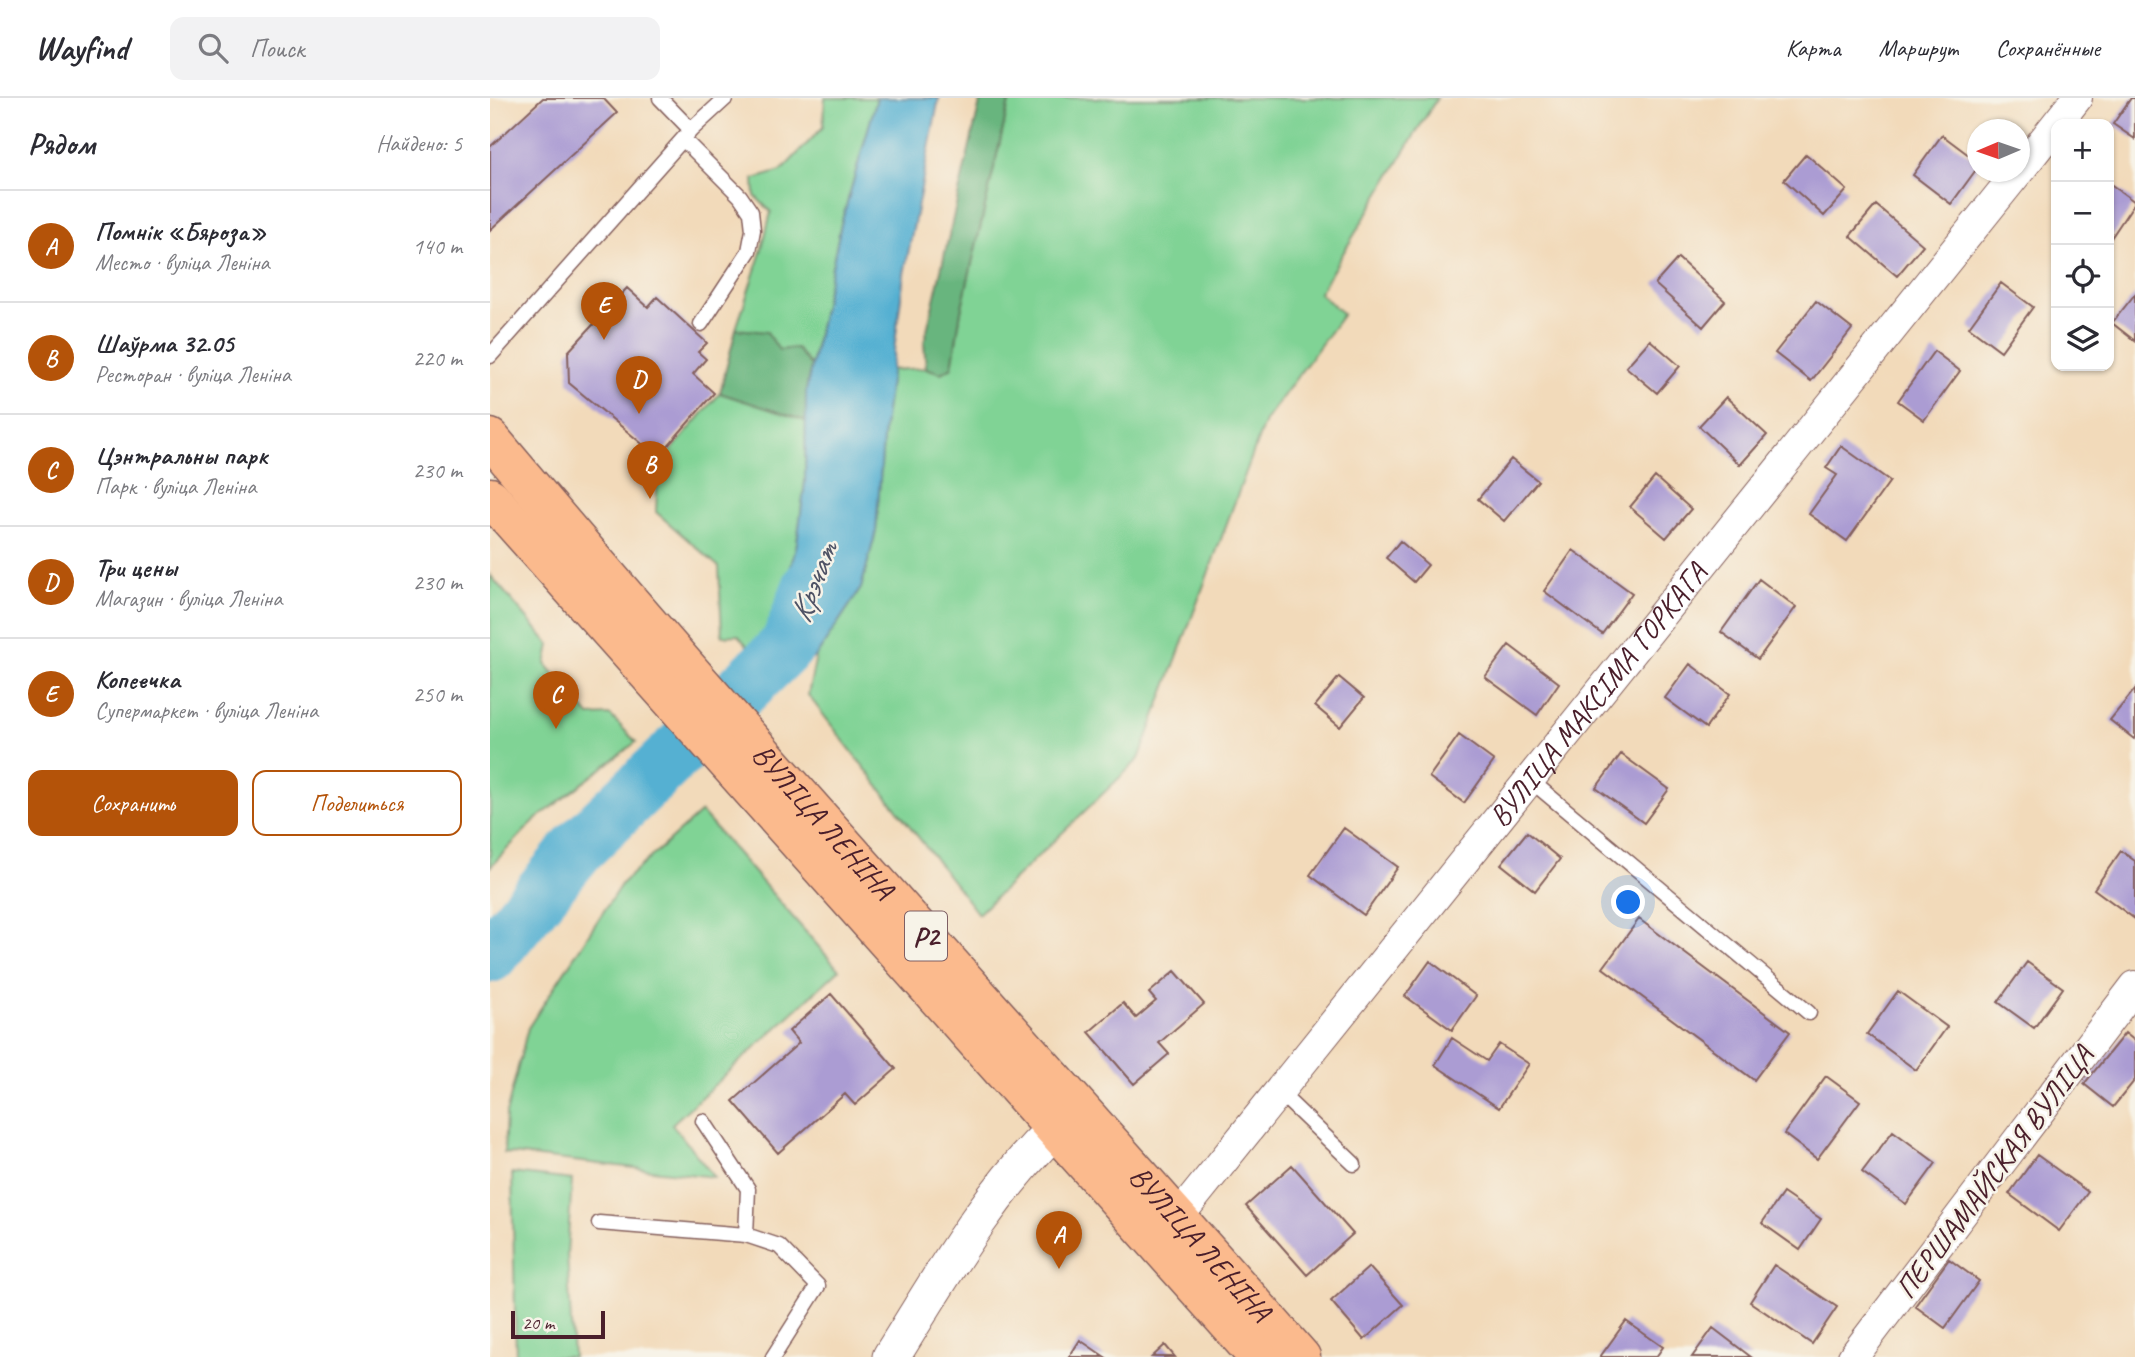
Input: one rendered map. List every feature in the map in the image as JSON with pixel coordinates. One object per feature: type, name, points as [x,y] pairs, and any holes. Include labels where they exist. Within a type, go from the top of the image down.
[{"type":"main road","name":"ВУЛІЦА ЛЕНІНА","points":[[490,438],[608,578],[670,674]]},
{"type":"main road","name":"ВУЛІЦА ЛЕНІНА","points":[[490,497],[670,674],[1165,1228],[1301,1357]]},
{"type":"main road","name":"ВУЛІЦА ЛЕНІНА","points":[[1165,1228],[1258,1357]]},
{"type":"street","name":"ВУЛІЦА МАКСІМА ГОРКАГА","points":[[2030,157],[2077,98]]},
{"type":"street","name":"ВУЛІЦА МАКСІМА ГОРКАГА","points":[[1165,1228],[1279,1091],[2010,182]]},
{"type":"street","name":"ПЕРШАМАЙСКАЯ ВУЛІЦА","points":[[1853,1357],[2135,986]]},
{"type":"street","points":[[891,1357],[1006,1182],[1027,1156],[1067,1119]]},
{"type":"lane","points":[[660,98],[751,212],[753,230],[749,251],[701,324]]},
{"type":"lane","points":[[490,356],[687,135],[726,98]]},
{"type":"lane","points":[[1530,780],[1809,1013]]},
{"type":"lane","points":[[1279,1091],[1354,1164]]},
{"type":"lane","points":[[703,1121],[748,1189],[746,1235]]},
{"type":"lane","points":[[598,1223],[746,1235],[779,1246],[818,1286],[773,1357]]},
{"type":"green space","points":[[825,98],[877,98],[841,224],[811,366],[796,348],[779,350],[736,329],[771,212],[755,196],[754,179],[781,171],[823,127]]},
{"type":"green space","points":[[981,98],[1010,98],[961,311],[952,367],[941,373],[926,368],[924,343]]},
{"type":"green space","points":[[1010,98],[1437,98],[1319,293],[1343,314],[1265,421],[1139,759],[978,914],[808,695],[816,656],[861,588],[876,531],[891,370],[926,368],[941,373],[952,367],[961,311]]},
{"type":"green space","points":[[736,329],[767,332],[779,350],[796,348],[811,366],[806,391],[806,421],[720,393]]},
{"type":"green space","points":[[720,393],[806,421],[805,482],[797,543],[771,644],[759,660],[738,635],[722,636],[719,567],[656,512],[658,466]]},
{"type":"green space","points":[[490,575],[550,645],[546,664],[589,716],[610,715],[636,742],[534,821],[490,867]]},
{"type":"green space","points":[[701,812],[839,970],[672,1124],[714,1177],[504,1153],[506,1114],[528,1028],[622,883]]},
{"type":"green space","points":[[512,1173],[572,1180],[567,1254],[573,1357],[516,1357]]},
{"type":"water","points":[[877,98],[939,98],[904,274],[884,427],[876,531],[861,588],[816,656],[802,666],[784,663],[771,644],[797,543],[805,482],[806,391],[841,224]]},
{"type":"building","points":[[543,98],[603,98],[617,113],[490,230],[490,147]]},
{"type":"building","points":[[2131,98],[2135,98],[2135,139],[2114,123]]},
{"type":"building","points":[[1942,135],[1967,154],[1967,182],[1951,204],[1913,175]]},
{"type":"building","points":[[1806,154],[1847,190],[1824,216],[1784,180]]},
{"type":"building","points":[[2114,187],[2135,202],[2114,234]]},
{"type":"building","points":[[1876,205],[1923,245],[1897,276],[1850,236]]},
{"type":"building","points":[[1678,258],[1725,301],[1703,327],[1655,284]]},
{"type":"building","points":[[2001,283],[2033,307],[2001,351],[1969,327]]},
{"type":"building","points":[[627,288],[648,307],[657,297],[707,343],[698,352],[706,359],[693,374],[714,393],[658,457],[569,383],[568,352]]},
{"type":"building","points":[[2135,294],[2135,341],[2114,325],[2114,320]]},
{"type":"building","points":[[1816,301],[1852,329],[1811,381],[1775,353]]},
{"type":"building","points":[[1650,340],[1680,366],[1657,393],[1626,367]]},
{"type":"building","points":[[1934,351],[1960,371],[1924,420],[1898,401]]},
{"type":"building","points":[[1726,397],[1767,435],[1740,465],[1699,426]]},
{"type":"building","points":[[1841,446],[1890,481],[1847,541],[1809,514],[1837,475],[1826,468]]},
{"type":"building","points":[[1511,459],[1538,481],[1504,521],[1478,499]]},
{"type":"building","points":[[1655,477],[1691,509],[1666,538],[1630,507]]},
{"type":"building","points":[[1400,541],[1428,565],[1414,582],[1386,558]]},
{"type":"building","points":[[1573,550],[1632,593],[1602,634],[1544,591]]},
{"type":"building","points":[[1759,579],[1796,607],[1758,659],[1721,632]]},
{"type":"building","points":[[1509,645],[1559,683],[1537,715],[1485,677]]},
{"type":"building","points":[[1690,664],[1730,694],[1706,728],[1665,698]]},
{"type":"building","points":[[1339,677],[1364,698],[1340,727],[1315,706]]},
{"type":"building","points":[[2135,689],[2135,737],[2134,739],[2110,720]]},
{"type":"building","points":[[1459,735],[1494,761],[1464,803],[1429,777]]},
{"type":"building","points":[[1621,754],[1669,789],[1644,823],[1596,788]]},
{"type":"building","points":[[1344,828],[1398,867],[1364,915],[1310,875]]},
{"type":"building","points":[[1527,832],[1560,859],[1535,891],[1501,864]]},
{"type":"building","points":[[2121,851],[2135,861],[2135,919],[2094,889]]},
{"type":"building","points":[[1639,919],[1790,1032],[1754,1080],[1603,968]]},
{"type":"building","points":[[1430,961],[1476,996],[1452,1030],[1405,996]]},
{"type":"building","points":[[2027,962],[2063,988],[2034,1028],[1998,1002]]},
{"type":"building","points":[[1175,971],[1204,1004],[1159,1043],[1169,1054],[1134,1084],[1089,1032],[1123,1003],[1136,1018],[1156,1001],[1149,993]]},
{"type":"building","points":[[1898,991],[1947,1027],[1916,1070],[1867,1034]]},
{"type":"building","points":[[831,994],[896,1069],[855,1105],[845,1094],[778,1153],[733,1101],[799,1043],[789,1031]]},
{"type":"building","points":[[2125,1033],[2135,1041],[2135,1080],[2113,1107],[2084,1084]]},
{"type":"building","points":[[1452,1038],[1487,1061],[1499,1044],[1529,1064],[1499,1108],[1435,1065]]},
{"type":"building","points":[[1826,1076],[1860,1101],[1817,1159],[1784,1134]]},
{"type":"building","points":[[1893,1131],[1936,1163],[1906,1204],[1862,1172]]},
{"type":"building","points":[[2037,1155],[2088,1192],[2059,1231],[2009,1194]]},
{"type":"building","points":[[1292,1165],[1353,1234],[1307,1275],[1246,1206]]},
{"type":"building","points":[[1783,1193],[1821,1219],[1800,1250],[1762,1223]]},
{"type":"building","points":[[1949,1259],[1979,1281],[1945,1328],[1915,1306]]},
{"type":"building","points":[[1774,1265],[1837,1307],[1812,1344],[1750,1302]]},
{"type":"building","points":[[1369,1267],[1403,1305],[1364,1340],[1331,1301]]},
{"type":"building","points":[[1626,1321],[1663,1347],[1656,1357],[1600,1357]]},
{"type":"building","points":[[1713,1328],[1751,1357],[1692,1357]]},
{"type":"building","points":[[1080,1340],[1105,1357],[1069,1357]]},
{"type":"building","points":[[1165,1345],[1175,1357],[1152,1357]]},
{"type":"waterway","name":"Крэчат","points":[[490,955],[579,847],[788,645],[811,585]]},
{"type":"place","name":"Копеечка","points":[[604,340]]},
{"type":"place","name":"Три цены","points":[[639,414]]},
{"type":"place","name":"Шаўрма 32.05","points":[[650,499]]},
{"type":"place","name":"Цэнтральны парк","points":[[556,729]]},
{"type":"place","name":"Помнік «Бяроза»","points":[[1059,1269]]}]
